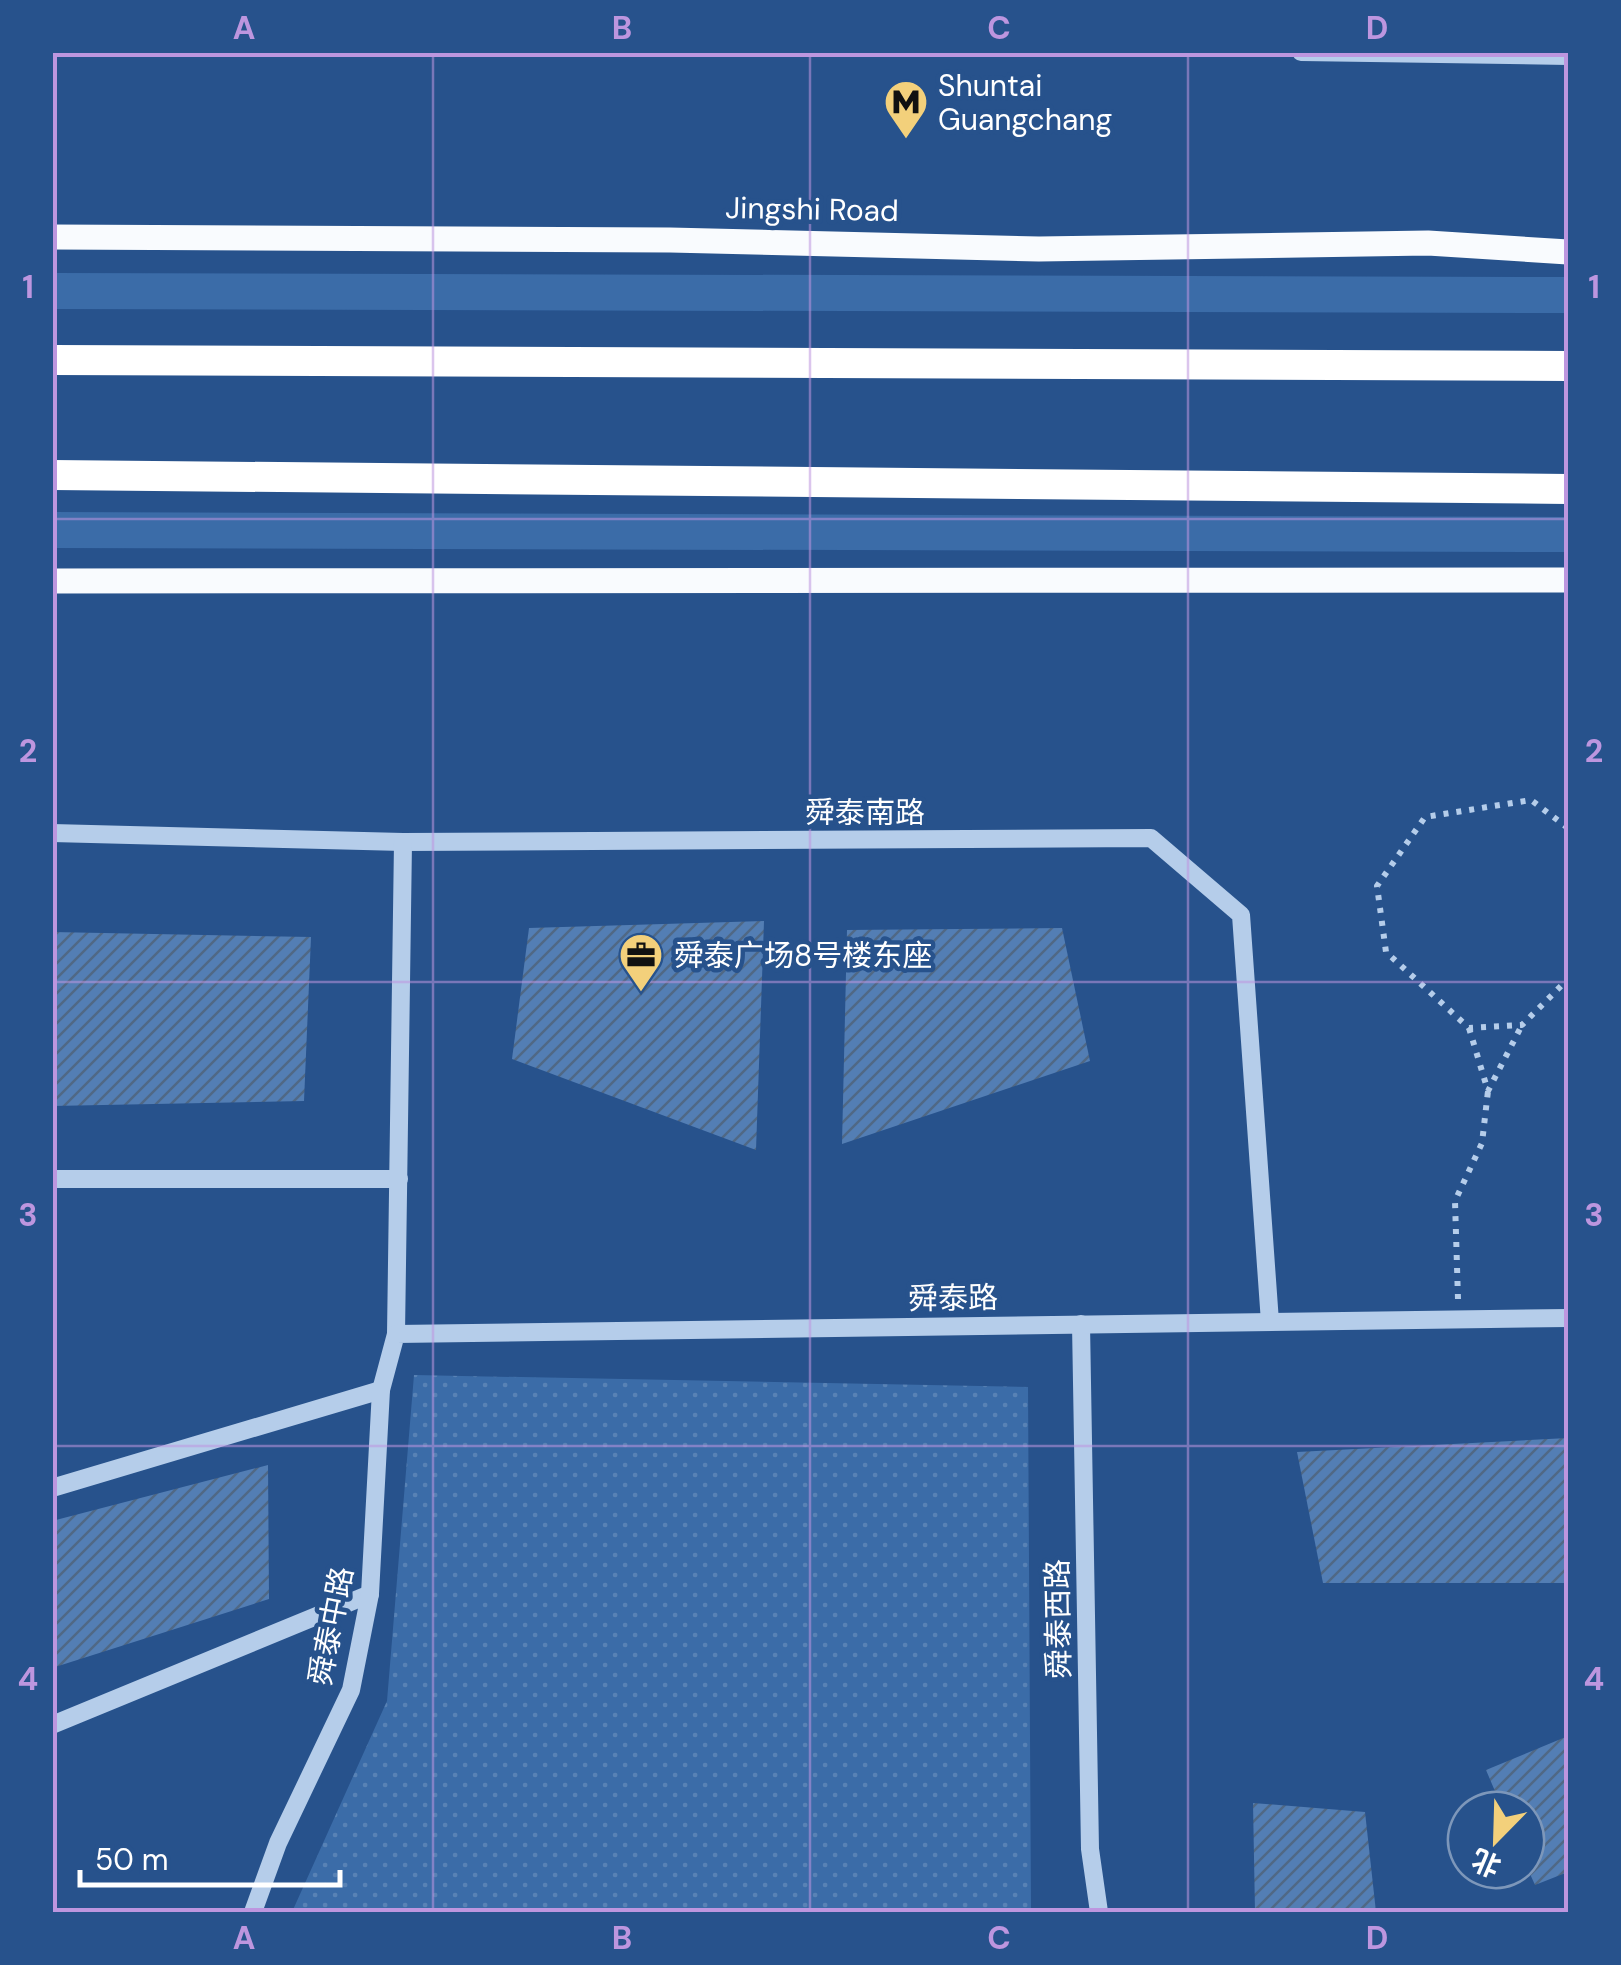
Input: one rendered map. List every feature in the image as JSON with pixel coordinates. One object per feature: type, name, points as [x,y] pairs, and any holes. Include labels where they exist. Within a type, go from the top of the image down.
[{"type":"highway","points":[[52,360],[1568,366]]},
{"type":"highway","points":[[52,476],[1568,489]]},
{"type":"main road","name":"Jingshi Road","points":[[52,238],[670,240],[1039,249],[1410,243],[1568,252]]},
{"type":"main road","points":[[52,581],[1568,580]]},
{"type":"street","points":[[1301,52],[1568,56]]},
{"type":"street","name":"舜泰南路","points":[[52,834],[404,842],[1152,838],[1241,915],[1270,1322]]},
{"type":"street","points":[[52,1488],[381,1390],[396,1334],[404,842]]},
{"type":"street","points":[[52,1179],[398,1179]]},
{"type":"street","name":"舜泰路","points":[[396,1334],[1568,1318]]},
{"type":"street","name":"舜泰西路","points":[[1081,1324],[1090,1850],[1099,1912]]},
{"type":"street","name":"舜泰中路","points":[[253,1912],[278,1842],[351,1690],[370,1594],[381,1390]]},
{"type":"street","points":[[52,1725],[370,1594]]},
{"type":"path","points":[[1488,1091],[1469,1028],[1386,952],[1376,886],[1425,816],[1531,800],[1568,828]]},
{"type":"path","points":[[1458,1320],[1456,1201],[1482,1143],[1488,1091],[1522,1025],[1568,979]]},
{"type":"path","points":[[1469,1028],[1522,1025]]},
{"type":"shaded area","points":[[53,273],[1568,277],[1568,313],[53,309]]},
{"type":"shaded area","points":[[53,512],[1568,517],[1568,552],[53,548]]},
{"type":"shaded area","points":[[414,1375],[1028,1387],[1031,1912],[292,1912],[387,1701]]},
{"type":"building","name":"舜泰广场8号楼东座","points":[[764,921],[756,1150],[512,1059],[529,928]]},
{"type":"building","points":[[1062,928],[1090,1061],[842,1144],[847,930]]},
{"type":"building","points":[[52,932],[311,937],[304,1101],[52,1106]]},
{"type":"building","points":[[1568,1438],[1568,1583],[1323,1583],[1297,1452]]},
{"type":"building","points":[[268,1465],[269,1599],[52,1668],[52,1521]]},
{"type":"building","points":[[1568,1736],[1568,1872],[1546,1881],[1546,1790],[1494,1790],[1486,1770]]},
{"type":"building","points":[[1253,1803],[1365,1812],[1376,1912],[1255,1912]]},
{"type":"place","name":"Shuntai Guangchang","points":[[906,140]]},
{"type":"place","name":"舜泰广场8号楼东座","points":[[641,993]]}]
